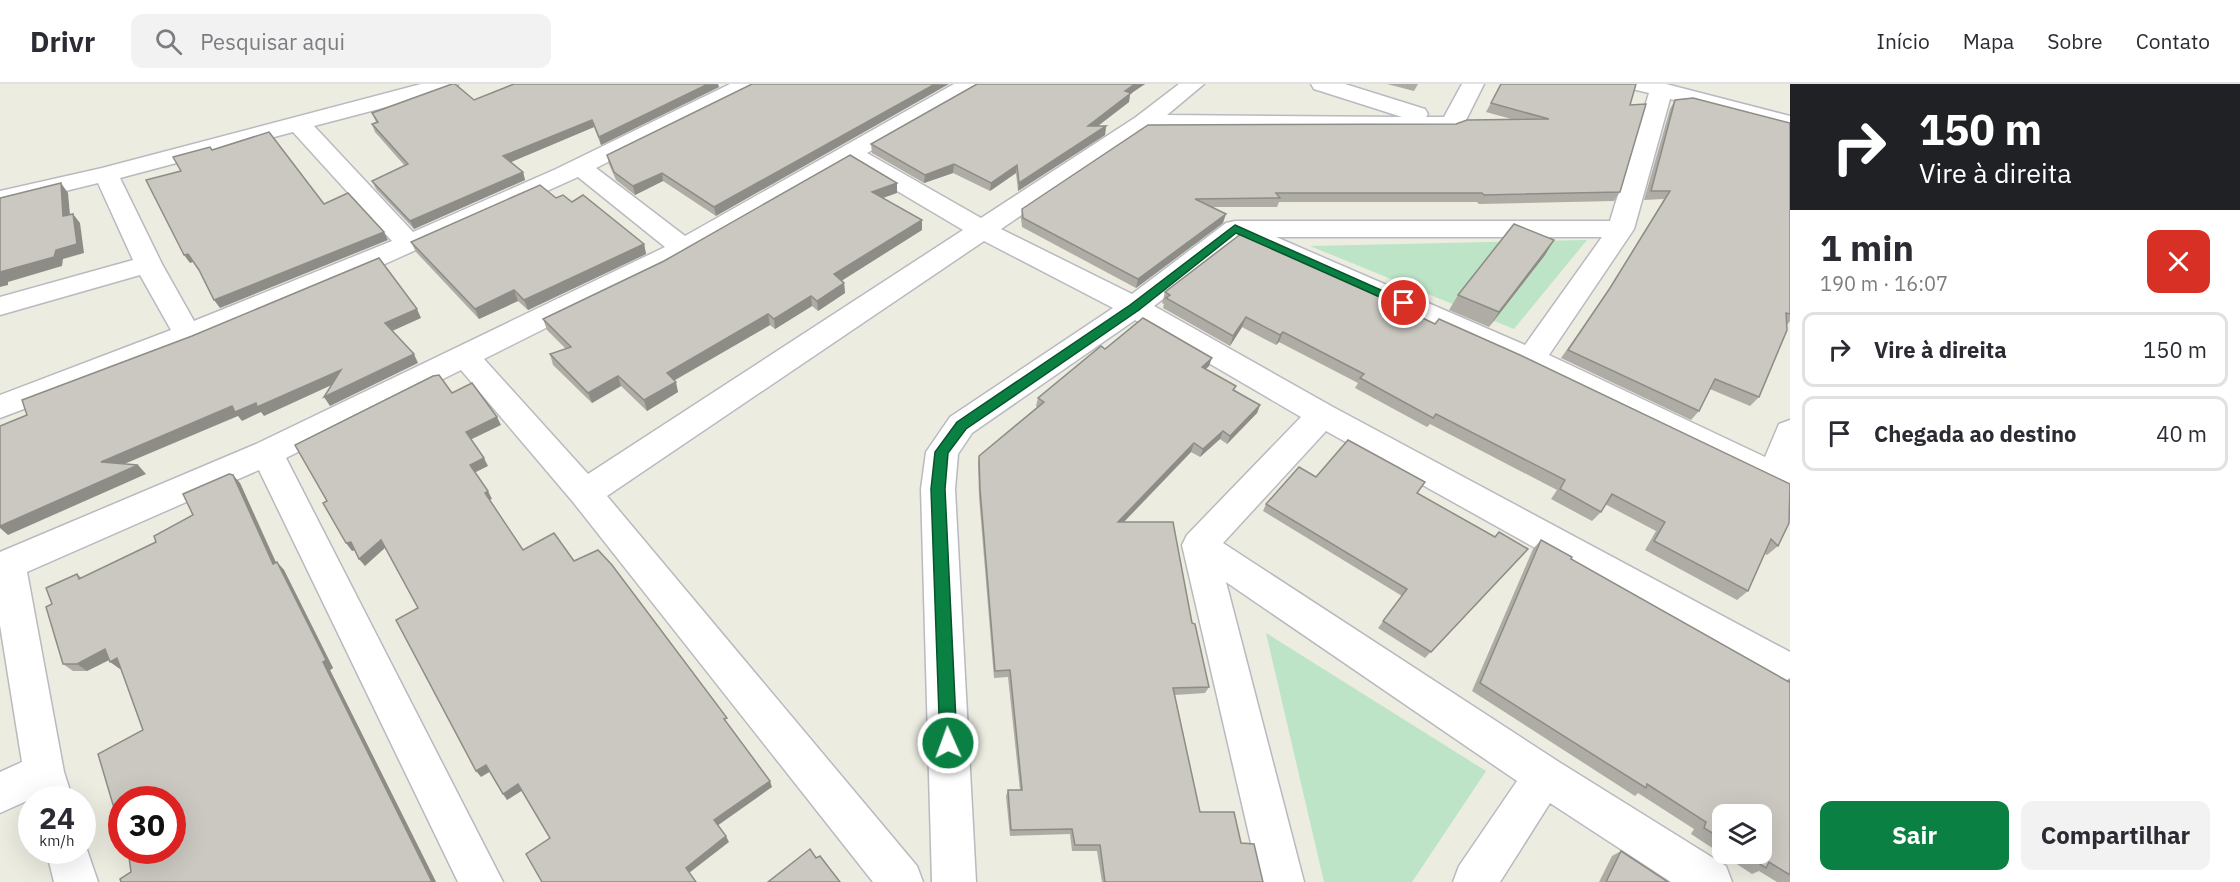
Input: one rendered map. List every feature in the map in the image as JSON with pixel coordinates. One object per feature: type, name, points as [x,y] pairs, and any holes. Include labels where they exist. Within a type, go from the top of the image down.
[{"type":"street","points":[[0,199],[106,174],[447,84]]},
{"type":"street","points":[[48,786],[4,566],[267,453],[684,248],[970,84]]},
{"type":"street","points":[[585,493],[1144,122],[1193,84]]},
{"type":"street","points":[[1322,84],[1452,124]]},
{"type":"street","points":[[1452,124],[1473,84]]},
{"type":"street","points":[[0,407],[188,336],[409,243],[579,166],[741,85]]},
{"type":"street","points":[[1531,359],[1622,229],[1651,87],[1790,123]]},
{"type":"street","points":[[1144,122],[1452,124]]},
{"type":"street","points":[[298,123],[409,243]]},
{"type":"street","points":[[851,154],[983,230],[1134,308],[1322,416],[1790,671]]},
{"type":"street","points":[[579,166],[684,248]]},
{"type":"street","points":[[106,174],[148,264],[188,336]]},
{"type":"street","points":[[954,882],[938,489],[942,452],[961,425],[1134,308],[1235,229],[1622,229]]},
{"type":"street","points":[[1235,229],[1531,359],[1783,479],[1790,432]]},
{"type":"street","points":[[0,306],[148,264]]},
{"type":"street","points":[[465,356],[585,493],[901,882]]},
{"type":"street","points":[[1199,545],[1322,416]]},
{"type":"street","points":[[267,453],[482,882]]},
{"type":"street","points":[[1199,545],[1544,776],[1710,882]]},
{"type":"street","points":[[1199,545],[1282,882]]},
{"type":"street","points":[[1475,882],[1544,776]]},
{"type":"street","points":[[0,793],[18,790]]},
{"type":"street","points":[[71,864],[76,882]]},
{"type":"green space","points":[[1587,240],[1514,329],[1310,246]]},
{"type":"green space","points":[[1266,633],[1486,771],[1412,882],[1324,882]]},
{"type":"building","points":[[452,84],[474,100],[514,84],[708,84],[599,137],[592,120],[503,156],[523,172],[410,221],[372,181],[408,164],[372,124],[378,122],[372,113]]},
{"type":"building","points":[[752,84],[935,84],[714,207],[662,173],[633,186],[614,172],[607,155]]},
{"type":"building","points":[[977,84],[1135,84],[1125,91],[1131,93],[1088,126],[1106,126],[1019,183],[1017,165],[991,183],[954,164],[925,175],[871,144]]},
{"type":"building","points":[[1501,84],[1636,84],[1630,105],[1646,104],[1620,192],[1484,195],[1482,193],[1276,193],[1280,198],[1195,199],[1226,214],[1138,279],[1023,218],[1022,209],[1148,125],[1456,124],[1467,120],[1549,119],[1491,103]]},
{"type":"building","points":[[1693,98],[1790,123],[1790,314],[1786,313],[1787,330],[1759,397],[1715,379],[1699,411],[1568,350],[1610,288],[1670,191],[1651,191],[1675,100]]},
{"type":"building","points":[[269,132],[324,204],[348,193],[384,232],[214,300],[199,270],[188,254],[184,255],[146,180],[181,171],[173,157],[210,147],[212,150]]},
{"type":"building","points":[[850,155],[897,183],[872,192],[922,220],[834,274],[844,283],[817,301],[811,296],[774,319],[768,314],[667,373],[676,382],[644,400],[618,376],[588,393],[550,354],[571,347],[543,319],[664,261]]},
{"type":"building","points":[[61,183],[63,216],[73,214],[77,244],[56,250],[54,257],[0,272],[0,198]]},
{"type":"building","points":[[540,185],[556,198],[563,195],[572,202],[583,195],[644,244],[524,300],[514,290],[475,309],[411,242]]},
{"type":"building","points":[[1514,224],[1554,240],[1499,312],[1458,295]]},
{"type":"building","points":[[1242,233],[1346,278],[1344,280],[1435,324],[1439,319],[1520,355],[1790,484],[1789,523],[1778,546],[1771,539],[1748,591],[1654,541],[1665,522],[1612,494],[1601,512],[1560,489],[1565,480],[1436,414],[1433,418],[1360,378],[1364,374],[1283,332],[1280,335],[1246,317],[1233,336],[1166,298],[1170,295],[1165,292]]},
{"type":"building","points":[[379,258],[417,309],[385,323],[414,354],[324,397],[341,370],[257,407],[256,403],[235,412],[232,406],[101,462],[138,465],[0,526],[0,426],[27,415],[22,400],[192,336]]},
{"type":"building","points":[[1143,318],[1212,358],[1202,367],[1236,386],[1233,390],[1260,405],[1230,436],[1223,431],[1203,449],[1194,443],[1118,522],[1173,522],[1192,623],[1195,624],[1209,687],[1173,688],[1200,812],[1234,812],[1241,843],[1254,844],[1263,882],[1105,882],[1100,845],[1075,845],[1072,829],[1011,830],[1008,790],[1022,790],[1010,670],[995,671],[979,456],[1044,402],[1038,398],[1101,346],[1105,349]]},
{"type":"building","points":[[439,375],[452,393],[472,383],[497,417],[466,432],[484,458],[470,465],[488,491],[485,493],[523,550],[554,533],[574,561],[598,550],[612,565],[727,718],[724,719],[770,781],[714,820],[726,836],[686,868],[696,882],[542,882],[526,854],[550,838],[518,784],[503,794],[486,765],[476,771],[396,620],[418,608],[381,540],[359,559],[351,542],[346,543],[323,503],[327,501],[295,445]]},
{"type":"building","points":[[1348,440],[1425,482],[1417,493],[1495,537],[1499,532],[1528,549],[1431,652],[1383,621],[1407,589],[1266,504],[1299,467],[1316,477]]},
{"type":"building","points":[[229,474],[233,475],[273,564],[277,562],[326,660],[323,662],[432,882],[121,882],[120,879],[131,872],[130,864],[186,864],[186,786],[108,788],[98,754],[143,730],[117,658],[110,662],[105,649],[77,664],[63,664],[46,607],[52,604],[46,588],[77,574],[79,579],[156,542],[154,536],[193,515],[183,494]]},
{"type":"building","points":[[1541,540],[1789,682],[1790,680],[1790,875],[1772,864],[1772,804],[1712,804],[1712,833],[1704,828],[1706,822],[1647,784],[1646,788],[1480,683]]},
{"type":"building","points":[[810,849],[816,858],[820,856],[840,882],[768,882]]},
{"type":"building","points":[[1621,851],[1668,882],[1606,882]]},
{"type":"route","points":[[948,743],[938,489],[942,452],[961,425],[1134,308],[1235,229],[1404,303]]}]
